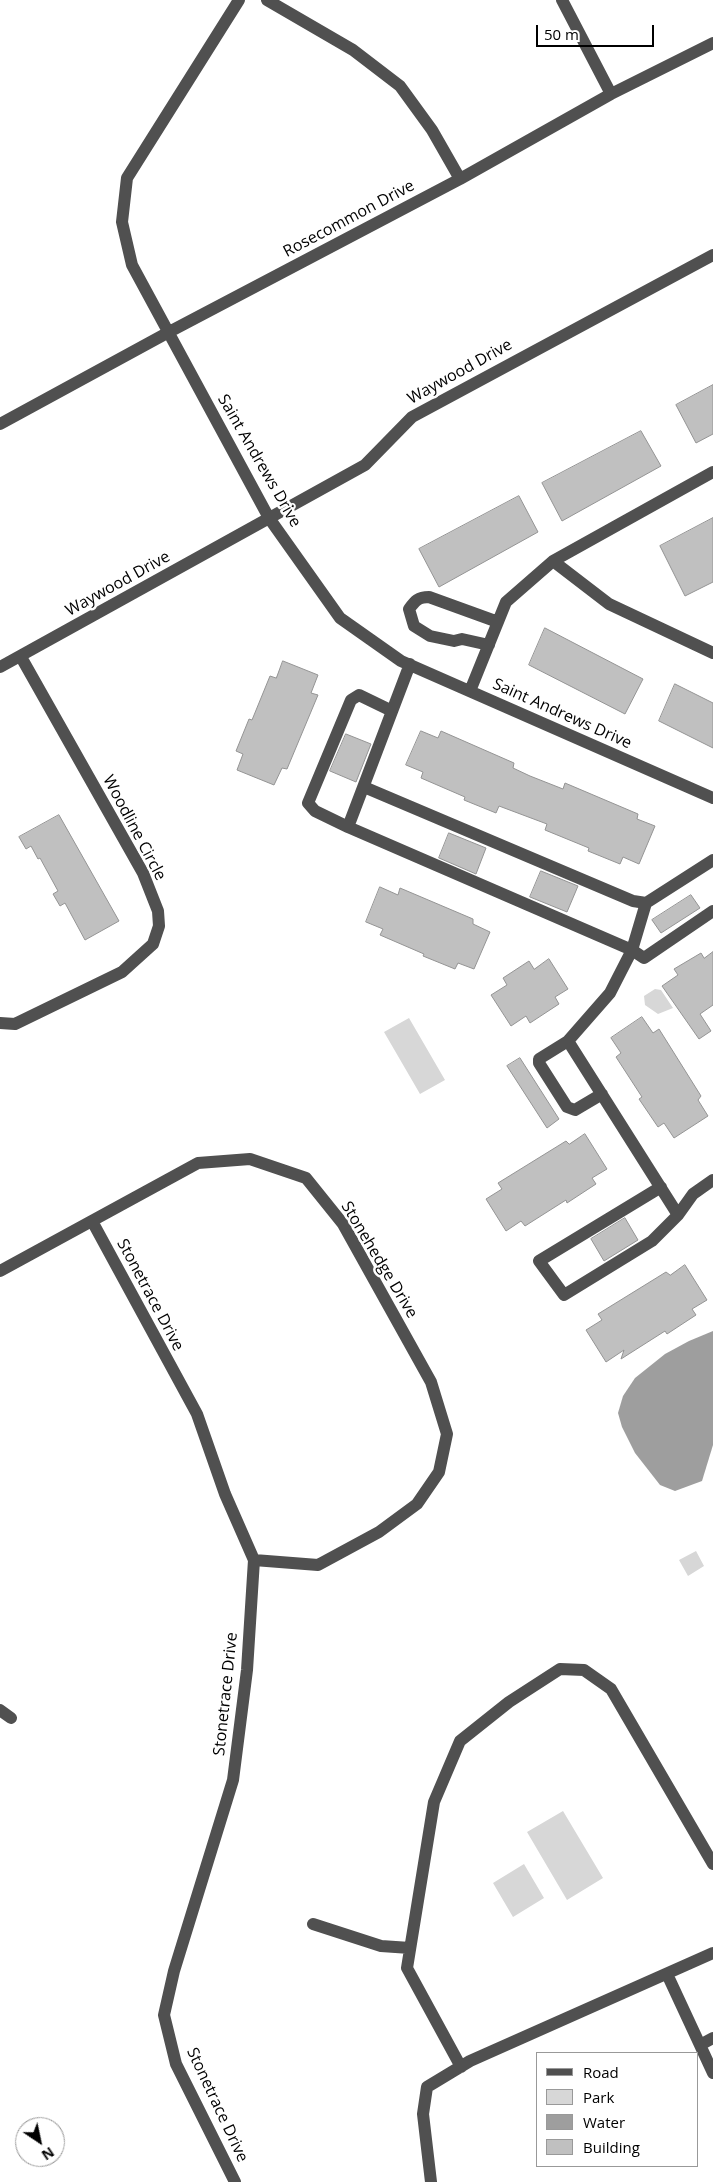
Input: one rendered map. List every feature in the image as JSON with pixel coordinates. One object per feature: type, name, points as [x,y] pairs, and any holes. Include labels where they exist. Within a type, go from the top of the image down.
[{"type":"street","name":"Saint Andrews Drive","points":[[239,0],[127,178],[122,222],[132,265],[269,518],[340,618],[410,664],[713,798]]},
{"type":"street","points":[[267,0],[353,50],[400,86],[432,130],[460,180]]},
{"type":"street","points":[[562,0],[611,94]]},
{"type":"street","name":"Rosecommon Drive","points":[[0,424],[169,332],[460,180],[611,94],[713,43]]},
{"type":"street","name":"Waywood Drive","points":[[0,667],[365,464],[412,416],[713,254]]},
{"type":"street","points":[[470,691],[506,602],[553,561],[713,472]]},
{"type":"street","points":[[553,561],[609,604],[713,653]]},
{"type":"street","points":[[489,645],[462,639],[454,641],[430,636],[414,626],[409,609],[422,597],[429,597],[498,622]]},
{"type":"street","name":"Woodline Circle","points":[[0,1023],[16,1024],[122,972],[153,944],[159,926],[158,911],[143,873],[20,657]]},
{"type":"street","points":[[348,826],[410,664]]},
{"type":"street","points":[[392,710],[359,696],[351,700],[308,803],[315,811],[632,950],[644,958],[713,911]]},
{"type":"street","points":[[364,787],[633,901],[646,903]]},
{"type":"street","points":[[602,1094],[575,1110],[571,1110],[567,1107],[544,1071],[539,1059],[568,1041],[610,992],[632,950],[646,903],[713,860]]},
{"type":"street","points":[[568,1041],[678,1215]]},
{"type":"street","name":"Stonehedge Drive","points":[[0,1271],[198,1163],[250,1159],[306,1178],[343,1224],[431,1382],[447,1434],[439,1472],[417,1504],[378,1532],[318,1565],[254,1560]]},
{"type":"street","points":[[661,1187],[539,1261],[564,1295],[652,1242],[678,1215],[693,1194],[713,1180]]},
{"type":"street","name":"Stonetrace Drive","points":[[92,1221],[197,1414],[226,1494],[254,1560],[247,1670],[234,1780],[174,1971],[164,2015],[176,2064],[235,2182]]},
{"type":"street","points":[[460,2067],[407,1968],[434,1802],[460,1741],[509,1702],[560,1669],[584,1670],[611,1689],[713,1864]]},
{"type":"street","points":[[0,1710],[11,1718]]},
{"type":"street","points":[[312,1924],[381,1946],[410,1948]]},
{"type":"street","points":[[431,2182],[422,2114],[427,2087],[460,2067],[713,1953]]},
{"type":"street","points":[[667,1974],[713,2073]]},
{"type":"street","points":[[700,2045],[713,2038]]},
{"type":"green space","points":[[655,989],[661,990],[673,1008],[658,1014],[645,1005],[644,996]]},
{"type":"green space","points":[[409,1018],[445,1080],[420,1094],[384,1032]]},
{"type":"green space","points":[[696,1551],[704,1566],[688,1576],[679,1560]]},
{"type":"green space","points":[[563,1811],[603,1878],[567,1900],[527,1832]]},
{"type":"green space","points":[[524,1864],[544,1898],[513,1917],[493,1883]]},
{"type":"water","points":[[713,1331],[713,1445],[702,1481],[675,1491],[660,1485],[635,1453],[622,1427],[618,1413],[623,1396],[635,1378],[665,1354]]},
{"type":"building","points":[[713,385],[713,434],[696,443],[676,405]]},
{"type":"building","points":[[641,431],[661,466],[562,521],[542,483]]},
{"type":"building","points":[[519,496],[538,532],[439,587],[419,549]]},
{"type":"building","points":[[713,518],[713,582],[685,596],[660,546]]},
{"type":"building","points":[[545,628],[643,679],[625,714],[529,665]]},
{"type":"building","points":[[283,661],[318,675],[311,693],[318,695],[287,769],[282,768],[274,785],[237,770],[243,754],[236,751],[249,719],[252,720],[270,676],[276,678]]},
{"type":"building","points":[[675,684],[713,703],[713,748],[659,721]]},
{"type":"building","points":[[421,731],[438,738],[441,731],[514,763],[513,768],[530,776],[563,789],[565,783],[638,814],[637,819],[655,826],[639,864],[623,857],[620,864],[588,851],[589,848],[545,830],[547,824],[499,806],[496,813],[464,800],[465,797],[421,778],[423,772],[406,765]]},
{"type":"building","points":[[346,734],[371,744],[356,782],[330,771]]},
{"type":"building","points":[[59,815],[119,921],[85,940],[65,903],[60,906],[53,894],[58,891],[40,858],[38,859],[31,846],[26,849],[19,837]]},
{"type":"building","points":[[449,833],[486,848],[476,874],[439,858]]},
{"type":"building","points":[[541,871],[578,886],[567,912],[530,897]]},
{"type":"building","points":[[380,887],[398,895],[400,888],[473,919],[473,924],[490,932],[474,969],[458,963],[455,969],[380,935],[383,929],[366,922]]},
{"type":"building","points":[[691,895],[700,908],[661,933],[652,920]]},
{"type":"building","points":[[713,952],[713,1005],[700,1014],[711,1031],[699,1039],[662,986],[678,975],[674,969],[701,953],[704,958]]},
{"type":"building","points":[[549,959],[568,989],[555,997],[559,1004],[530,1023],[526,1016],[511,1026],[491,995],[507,985],[503,978],[529,961],[534,969]]},
{"type":"building","points":[[642,1017],[653,1033],[659,1029],[701,1096],[698,1100],[708,1116],[674,1138],[664,1123],[658,1127],[639,1099],[642,1097],[616,1057],[621,1053],[611,1038]]},
{"type":"building","points":[[520,1058],[559,1119],[547,1128],[507,1066]]},
{"type":"building","points":[[585,1134],[607,1169],[592,1178],[596,1184],[567,1203],[566,1200],[525,1226],[521,1221],[506,1231],[486,1199],[502,1189],[498,1183],[566,1141],[569,1144]]},
{"type":"building","points":[[625,1218],[638,1240],[604,1261],[591,1239]]},
{"type":"building","points":[[685,1265],[707,1300],[692,1309],[696,1315],[667,1334],[665,1331],[621,1359],[624,1350],[606,1362],[586,1330],[602,1320],[598,1314],[666,1272],[670,1275]]}]
